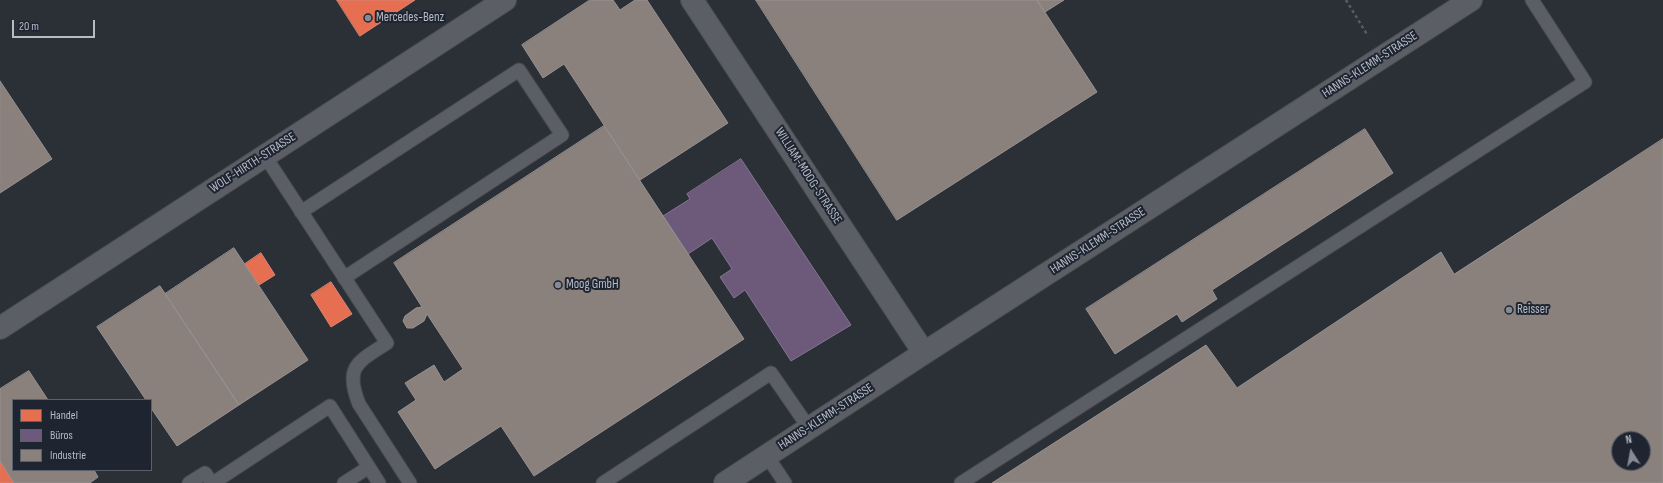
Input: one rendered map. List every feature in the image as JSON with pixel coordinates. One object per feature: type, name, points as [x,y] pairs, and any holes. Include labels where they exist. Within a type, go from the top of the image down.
[{"type":"street","name":"WOLF-HIRTH-STRASSE","points":[[0,328],[506,0]]},
{"type":"street","name":"WILLIAM-MOOG-STRASSE","points":[[692,0],[924,353]]},
{"type":"street","name":"HANNS-KLEMM-STRASSE","points":[[726,483],[924,353],[1471,0]]},
{"type":"lane","points":[[961,483],[1585,82],[1532,0]]},
{"type":"lane","points":[[301,212],[519,70],[562,135],[344,278]]},
{"type":"lane","points":[[265,156],[387,343],[359,361],[354,370],[354,392],[359,404],[410,483]]},
{"type":"lane","points":[[603,483],[771,373],[809,428]]},
{"type":"lane","points":[[190,483],[205,472],[213,483],[330,406],[379,483]]},
{"type":"lane","points":[[766,456],[785,483]]},
{"type":"lane","points":[[344,483],[369,467]]},
{"type":"path","points":[[1346,0],[1382,58]]},
{"type":"building: Handel","name":"Mercedes-Benz","points":[[337,0],[415,0],[360,36]]},
{"type":"building: Handel","points":[[261,253],[275,275],[259,285],[245,264]]},
{"type":"building: Handel","points":[[331,282],[352,314],[331,327],[311,295]]},
{"type":"building: Handel","points":[[0,461],[14,483],[0,483]]},
{"type":"building: Büros","points":[[741,159],[851,325],[791,361],[745,290],[734,298],[720,277],[732,269],[712,238],[688,254],[663,216],[690,199],[687,194]]},
{"type":"building: Industrie","points":[[590,0],[613,0],[620,10],[635,0],[647,0],[728,123],[640,180],[564,64],[543,78],[522,45]]},
{"type":"building: Industrie","points":[[756,0],[1037,0],[1097,92],[897,220]]},
{"type":"building: Industrie","points":[[1037,0],[1064,0],[1045,12]]},
{"type":"building: Industrie","points":[[0,81],[52,159],[0,193]]},
{"type":"building: Industrie","name":"Moog GmbH","points":[[604,126],[744,339],[534,476],[501,426],[435,469],[398,412],[416,400],[405,383],[434,365],[444,382],[463,369],[427,314],[424,321],[413,328],[407,328],[403,321],[405,316],[416,308],[422,307],[394,263]]},
{"type":"building: Industrie","points":[[1365,129],[1393,173],[1212,290],[1217,299],[1182,322],[1177,314],[1115,354],[1086,309]]},
{"type":"building: Industrie","name":"Reisser","points":[[1663,139],[1663,483],[992,483],[1206,345],[1237,388],[1441,252],[1454,274]]},
{"type":"building: Industrie","points":[[234,248],[308,360],[239,405],[165,294]]},
{"type":"building: Industrie","points":[[160,286],[239,405],[177,446],[152,409],[152,399],[145,399],[97,327]]},
{"type":"building: Industrie","points":[[29,371],[47,399],[12,399],[12,471],[95,471],[98,477],[90,483],[14,483],[0,461],[0,389]]},
{"type":"place","name":"Mercedes-Benz","points":[[368,18]]},
{"type":"place","name":"Moog GmbH","points":[[558,285]]},
{"type":"place","name":"Reisser","points":[[1509,310]]}]
